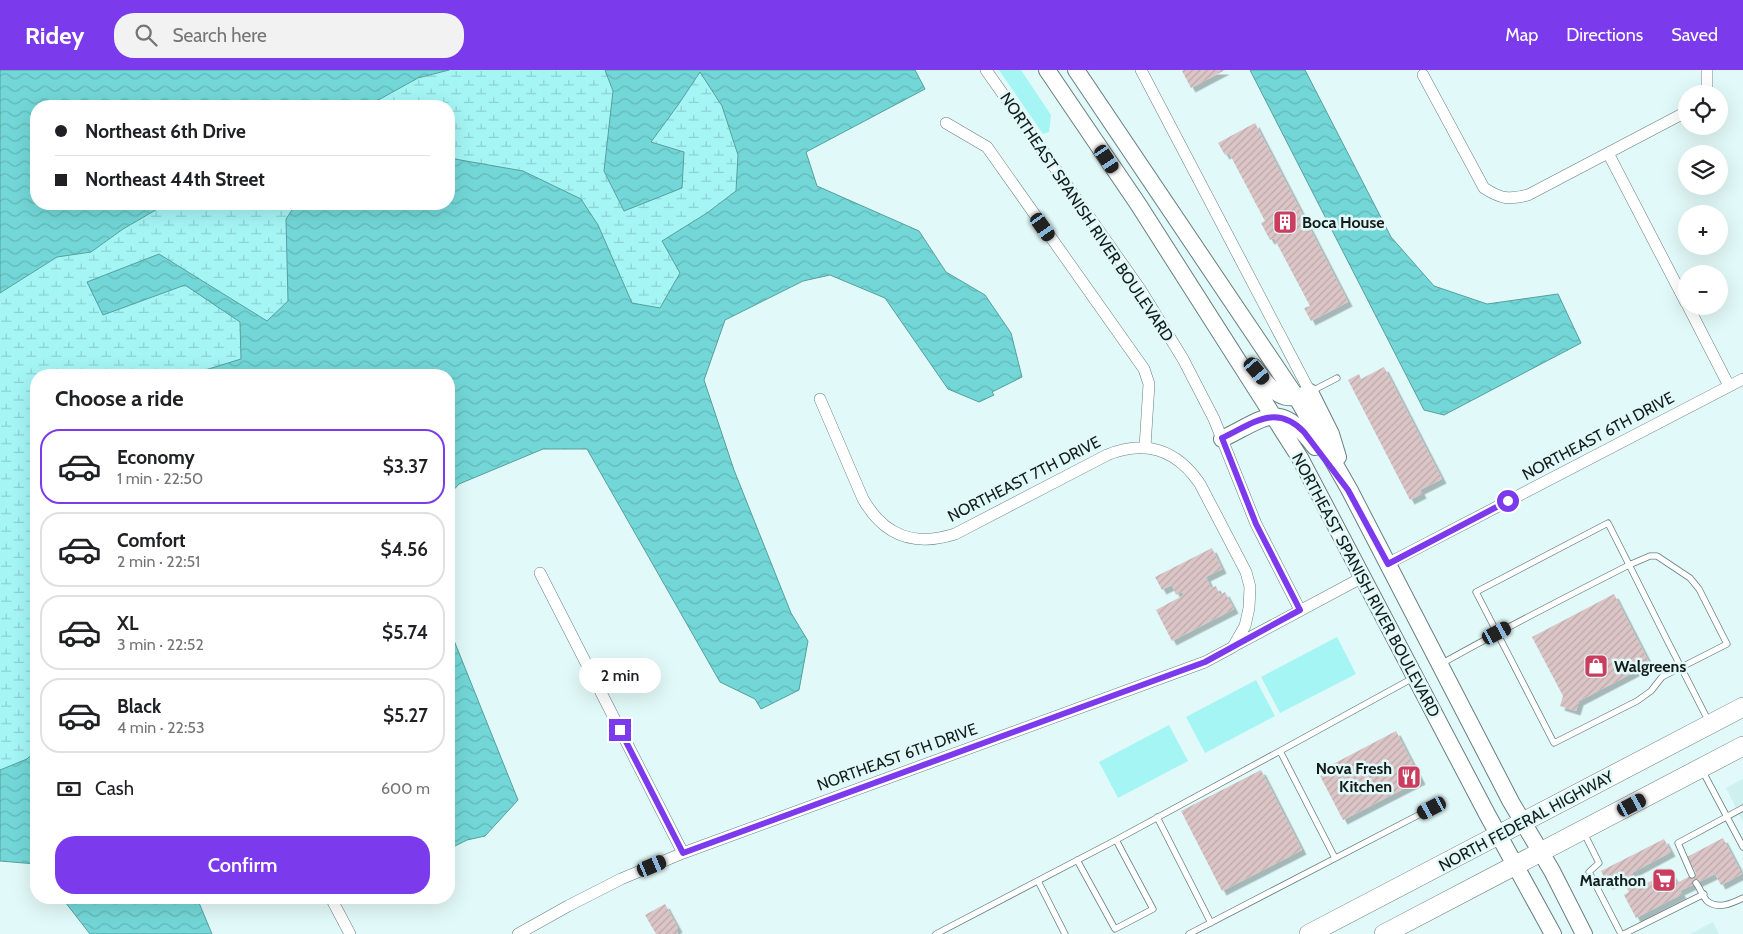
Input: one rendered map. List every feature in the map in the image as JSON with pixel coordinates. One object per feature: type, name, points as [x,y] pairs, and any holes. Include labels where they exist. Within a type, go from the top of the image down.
[{"type":"main road","name":"NORTHEAST SPANISH RIVER BOULEVARD","points":[[1047,70],[1138,204],[1310,475],[1415,678],[1553,934]]},
{"type":"main road","name":"NORTHEAST SPANISH RIVER BOULEVARD","points":[[1076,70],[1303,395],[1348,490],[1523,823],[1584,934]]},
{"type":"main road","points":[[1203,306],[1272,389],[1288,398],[1303,395]]},
{"type":"main road","points":[[1222,438],[1259,419],[1274,416],[1283,418],[1298,426],[1348,490]]},
{"type":"main road","name":"NORTH FEDERAL HIGHWAY","points":[[1309,934],[1743,707]]},
{"type":"main road","points":[[1384,934],[1743,746]]},
{"type":"street","name":"NORTHEAST SPANISH RIVER BOULEVARD","points":[[986,70],[1156,314],[1196,382],[1222,438],[1256,524],[1300,610]]},
{"type":"street","name":"NORTHEAST SPANISH RIVER BOULEVARD","points":[[1141,70],[1303,395]]},
{"type":"street","points":[[1707,70],[1707,85]]},
{"type":"street","points":[[1423,74],[1484,188],[1497,197],[1514,199],[1528,195],[1678,116]]},
{"type":"street","points":[[946,123],[987,147],[1144,369],[1150,384],[1145,447],[1166,452],[1180,460],[1191,471],[1200,484],[1246,572],[1250,587],[1249,608],[1245,626],[1233,647]]},
{"type":"street","points":[[1608,153],[1678,288]]},
{"type":"street","points":[[1692,315],[1729,386]]},
{"type":"street","name":"NORTHEAST 6TH DRIVE","points":[[1388,564],[1743,378]]},
{"type":"street","name":"NORTHEAST 7TH DRIVE","points":[[820,400],[863,499],[871,512],[882,524],[894,532],[909,538],[924,540],[940,539],[955,534],[1107,455],[1121,449],[1145,447]]},
{"type":"street","points":[[540,573],[683,853]]},
{"type":"street","name":"NORTHEAST 6TH DRIVE","points":[[518,934],[621,879],[683,853],[1205,662],[1363,577]]},
{"type":"street","points":[[334,904],[350,934]]},
{"type":"lane","points":[[1303,395],[1337,378]]},
{"type":"lane","points":[[1440,665],[1497,633],[1629,565],[1650,556],[1657,556],[1690,578],[1699,589],[1727,644],[1681,667],[1662,677],[1651,691],[1637,701],[1554,742],[1497,633],[1476,592],[1608,523],[1629,565],[1681,667],[1710,724]]},
{"type":"lane","points":[[936,934],[1116,840],[1415,678]]},
{"type":"lane","points":[[1280,751],[1335,858]]},
{"type":"lane","points":[[1701,768],[1743,847]]},
{"type":"lane","points":[[1189,934],[1432,808]]},
{"type":"lane","points":[[1692,875],[1678,843],[1743,808]]},
{"type":"lane","points":[[1157,817],[1211,923]]},
{"type":"lane","points":[[1583,831],[1599,863],[1589,872],[1623,934],[1704,894]]},
{"type":"lane","points":[[1078,860],[1115,929],[1123,925],[1153,909],[1116,840]]},
{"type":"lane","points":[[1038,881],[1065,934]]},
{"type":"lane","points":[[1696,883],[1707,900],[1714,904],[1723,905],[1743,898]]},
{"type":"shaded area","points":[[1743,779],[1743,822],[1726,788]]},
{"type":"shaded area","points":[[1713,922],[1719,934],[1690,934]]},
{"type":"green space","points":[[449,70],[605,70],[613,91],[604,171],[624,211],[651,142],[700,71],[722,106],[738,155],[736,191],[707,213],[662,242],[680,273],[660,308],[455,373],[455,369],[30,369],[30,756],[0,770],[0,293],[57,257],[91,252],[123,229],[156,210],[455,210],[455,100],[377,100],[418,78]]},
{"type":"green space","points":[[999,70],[1021,70],[1051,115],[1049,132],[1043,134]]},
{"type":"green space","points":[[1337,637],[1356,674],[1280,713],[1261,677]]},
{"type":"green space","points":[[1256,680],[1275,716],[1205,753],[1186,717]]},
{"type":"green space","points":[[1169,725],[1188,761],[1118,798],[1099,762]]},
{"type":"water","points":[[0,70],[449,70],[418,78],[377,100],[30,100],[30,210],[156,210],[123,229],[91,252],[57,257],[0,293]]},
{"type":"water","points":[[605,70],[915,70],[925,89],[806,152],[817,186],[919,231],[946,272],[985,295],[1011,333],[1022,377],[992,392],[994,395],[979,402],[948,389],[885,298],[830,275],[803,281],[725,320],[704,380],[734,470],[791,613],[808,641],[799,690],[761,709],[755,699],[720,682],[587,449],[543,449],[459,484],[455,488],[455,369],[208,369],[241,359],[240,322],[185,285],[103,315],[87,282],[159,254],[267,321],[288,301],[286,219],[292,210],[455,210],[455,159],[523,171],[581,199],[598,225],[632,303],[660,308],[680,273],[662,241],[707,213],[736,191],[738,155],[722,106],[700,72],[651,142],[684,152],[682,188],[624,211],[604,171],[613,91]]},
{"type":"water","points":[[1250,70],[1305,70],[1391,237],[1434,286],[1487,304],[1558,294],[1581,343],[1444,415],[1424,410]]},
{"type":"water","points":[[455,643],[518,800],[485,836],[467,840],[455,846]]},
{"type":"water","points":[[30,756],[30,864],[0,861],[0,770]]},
{"type":"water","points":[[67,904],[200,904],[212,934],[90,934]]},
{"type":"building","points":[[1225,70],[1191,88],[1182,71]]},
{"type":"building","name":"Boca House","points":[[1255,123],[1348,302],[1311,321],[1304,308],[1310,306],[1274,238],[1270,240],[1261,223],[1265,221],[1229,153],[1225,155],[1218,143]]},
{"type":"building","points":[[1384,367],[1442,479],[1420,490],[1422,494],[1410,500],[1348,380],[1359,374],[1361,379]]},
{"type":"building","points":[[1212,548],[1222,569],[1206,577],[1211,588],[1216,586],[1220,595],[1225,592],[1234,609],[1172,641],[1156,610],[1184,595],[1182,592],[1176,595],[1172,585],[1162,590],[1155,577]]},
{"type":"building","points":[[1614,594],[1650,664],[1579,701],[1576,711],[1560,706],[1563,696],[1532,637]]},
{"type":"building","points":[[1396,731],[1421,780],[1343,820],[1318,772]]},
{"type":"building","points":[[1261,770],[1302,850],[1222,891],[1181,811]]},
{"type":"building","name":"Marathon","points":[[1723,838],[1742,874],[1721,885],[1715,874],[1680,891],[1682,894],[1636,918],[1624,895],[1629,892],[1622,878],[1608,885],[1601,871],[1664,839],[1671,852],[1632,873],[1640,887],[1670,871],[1677,883],[1696,873],[1687,857]]},
{"type":"building","points":[[665,904],[678,928],[676,929],[678,934],[656,934],[645,915]]},
{"type":"place","name":"Boca House","points":[[1285,222]]},
{"type":"place","name":"Walgreens","points":[[1596,666]]},
{"type":"place","name":"Nova Fresh Kitchen","points":[[1409,777]]},
{"type":"place","name":"Marathon","points":[[1664,880]]},
{"type":"route","points":[[620,730],[683,853],[1205,662],[1300,610],[1256,524],[1222,438],[1259,419],[1274,416],[1283,418],[1298,426],[1304,432],[1348,490],[1388,564],[1508,501]]}]
